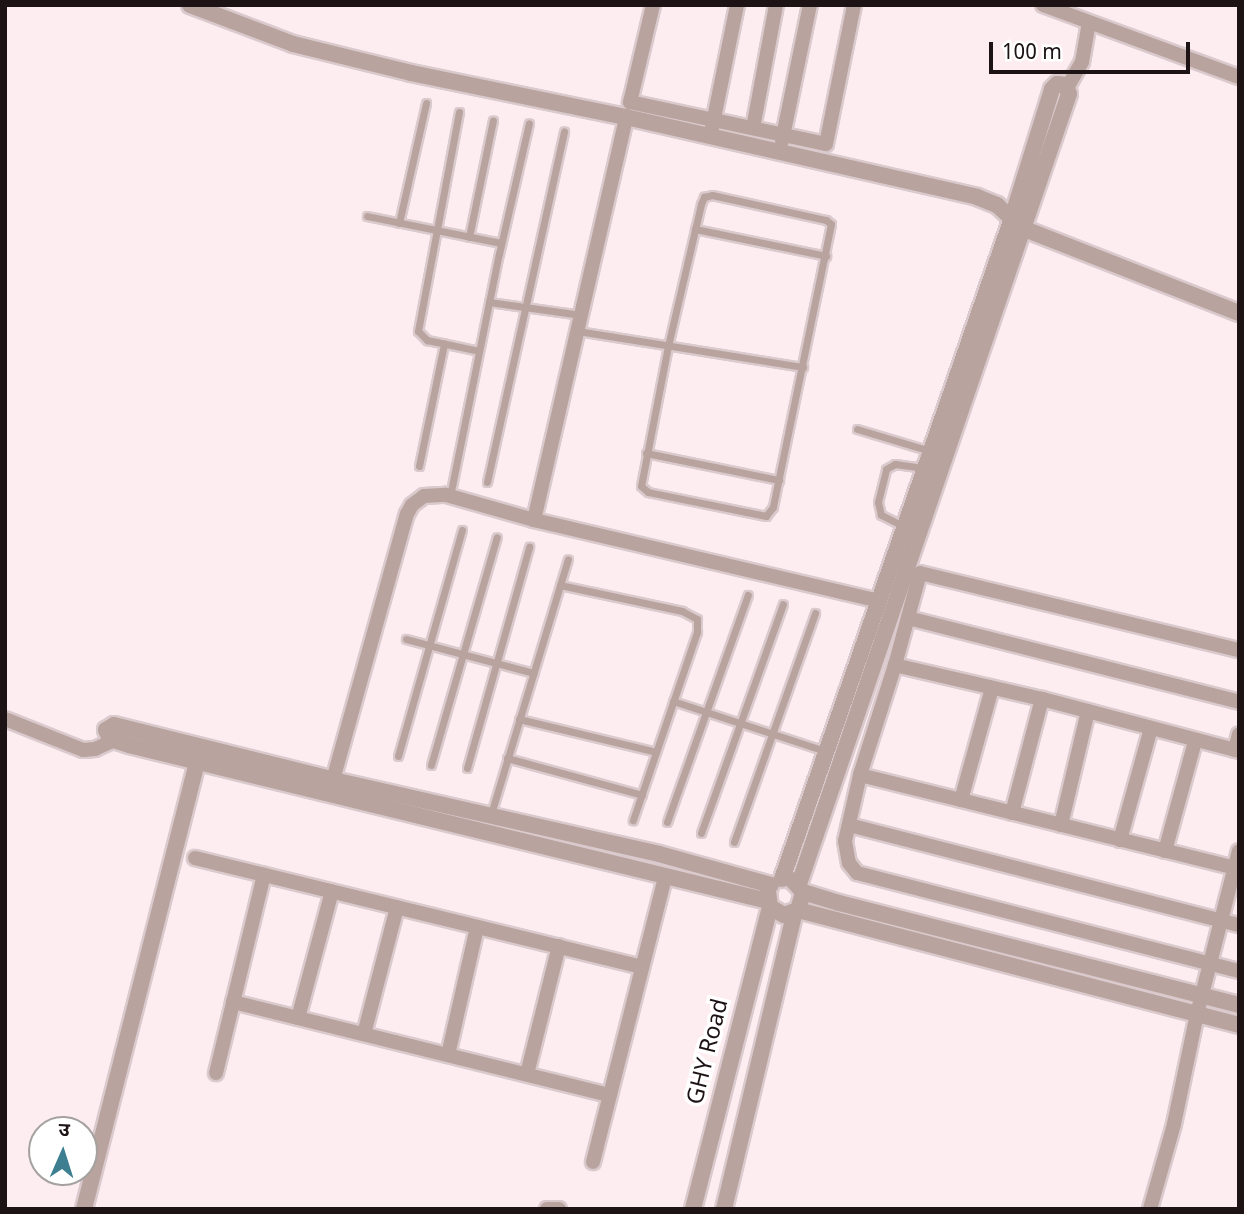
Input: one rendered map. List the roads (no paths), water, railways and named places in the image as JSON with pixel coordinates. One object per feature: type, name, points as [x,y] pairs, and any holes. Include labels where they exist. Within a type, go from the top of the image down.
[{"type":"street","points":[[190,5],[293,44],[411,74],[626,117],[712,129],[753,128],[826,144],[854,5]]},
{"type":"street","points":[[653,5],[630,102],[780,152],[977,197],[997,205],[1016,224],[1239,313]]},
{"type":"street","points":[[712,129],[737,5]]},
{"type":"street","points":[[753,128],[776,5]]},
{"type":"street","points":[[780,152],[810,5]]},
{"type":"street","points":[[1043,5],[1239,77]]},
{"type":"street","points":[[724,1209],[797,911],[803,901],[801,888],[1016,224],[1052,89],[1058,84],[1068,86],[1082,62],[1089,23]]},
{"type":"street","points":[[534,520],[626,117]]},
{"type":"street","points":[[769,904],[923,468],[1016,224]]},
{"type":"street","points":[[333,780],[407,514],[417,499],[433,495],[450,496],[534,520],[876,600]]},
{"type":"street","points":[[1239,650],[920,573],[895,665],[860,775],[845,841],[849,863],[858,873],[1239,971]]},
{"type":"street","points":[[908,618],[1239,702]]},
{"type":"street","points":[[895,665],[1042,699],[1237,751],[1239,734]]},
{"type":"street","points":[[961,800],[992,688]]},
{"type":"street","points":[[1012,813],[1042,699]]},
{"type":"street","points":[[1062,825],[1088,711]]},
{"type":"street","points":[[5,719],[83,750],[95,749],[114,740]]},
{"type":"street","points":[[1239,1005],[801,888],[333,780],[114,725],[106,730],[108,737],[114,740],[769,904],[779,914],[797,911],[1239,1025]]},
{"type":"street","points":[[1120,840],[1151,728]]},
{"type":"street","points":[[1166,851],[1195,741]]},
{"type":"street","points":[[84,1209],[197,762]]},
{"type":"street","points":[[860,775],[1237,869]]},
{"type":"street","points":[[849,825],[1239,925]]},
{"type":"street","points":[[1150,1209],[1174,1124],[1197,1014],[1237,869],[1239,851]]},
{"type":"street","points":[[195,858],[642,967]]},
{"type":"street","points":[[216,1073],[264,875]]},
{"type":"street","points":[[593,1162],[665,877]]},
{"type":"street","points":[[298,1018],[332,891]]},
{"type":"street","name":"GHY Road","points":[[693,1209],[769,904]]},
{"type":"street","points":[[364,1034],[397,907]]},
{"type":"street","points":[[448,1055],[477,927]]},
{"type":"street","points":[[527,1074],[559,946]]},
{"type":"street","points":[[233,1002],[610,1095]]},
{"type":"street","points":[[547,1209],[559,1209]]},
{"type":"lane","points":[[399,223],[426,103]]},
{"type":"lane","points":[[459,112],[418,331],[423,338],[479,351]]},
{"type":"lane","points":[[469,237],[493,120]]},
{"type":"lane","points":[[450,496],[501,243],[529,123]]},
{"type":"lane","points":[[487,482],[564,131]]},
{"type":"lane","points":[[712,195],[829,221],[831,229],[779,480],[771,513],[762,516],[644,491],[641,481],[695,229],[702,200],[712,195]]},
{"type":"lane","points":[[367,216],[501,243]]},
{"type":"lane","points":[[695,229],[825,256]]},
{"type":"lane","points":[[489,302],[580,315]]},
{"type":"lane","points":[[577,331],[803,367]]},
{"type":"lane","points":[[419,466],[444,344]]},
{"type":"lane","points":[[857,429],[930,451]]},
{"type":"lane","points":[[646,453],[779,480]]},
{"type":"lane","points":[[903,526],[881,515],[878,502],[886,469],[895,464],[923,468]]},
{"type":"lane","points":[[398,756],[462,530]]},
{"type":"lane","points":[[431,765],[497,537]]},
{"type":"lane","points":[[467,768],[530,547]]},
{"type":"lane","points":[[490,815],[568,559]]},
{"type":"lane","points":[[560,585],[694,615],[697,632],[633,820]]},
{"type":"lane","points":[[667,822],[748,595]]},
{"type":"lane","points":[[701,833],[783,604]]},
{"type":"lane","points":[[734,842],[815,613]]},
{"type":"lane","points":[[406,639],[534,673]]},
{"type":"lane","points":[[673,701],[825,751]]},
{"type":"lane","points":[[519,719],[656,751]]},
{"type":"lane","points":[[507,758],[642,795]]}]
